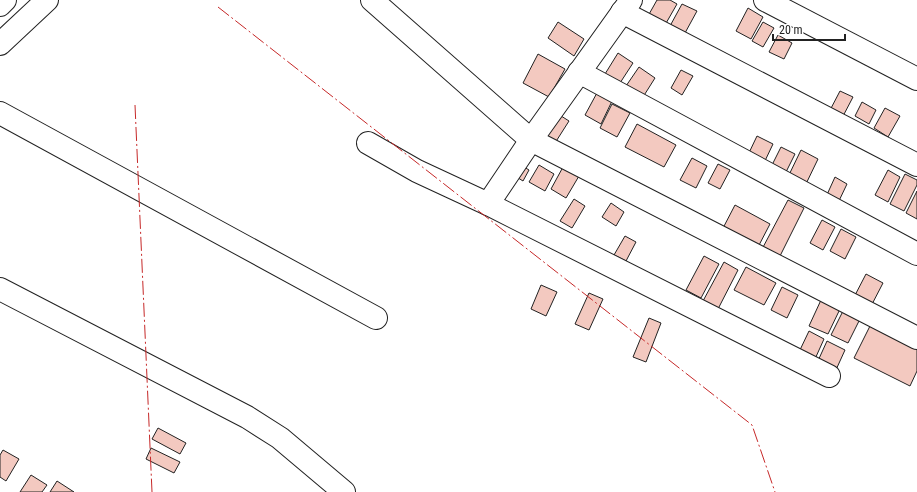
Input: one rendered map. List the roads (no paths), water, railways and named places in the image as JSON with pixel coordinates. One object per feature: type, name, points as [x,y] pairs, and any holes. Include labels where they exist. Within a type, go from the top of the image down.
[{"type":"street","points":[[0,5],[5,0]]},
{"type":"street","points":[[0,44],[47,0]]},
{"type":"street","points":[[372,0],[532,140],[917,338]]},
{"type":"street","points":[[765,0],[917,80]]},
{"type":"street","points":[[488,204],[579,72],[627,6],[917,165]]},
{"type":"street","points":[[579,72],[917,254]]},
{"type":"street","points":[[0,113],[376,318]]},
{"type":"street","points":[[368,143],[417,171],[488,204],[829,376]]},
{"type":"street","points":[[0,289],[247,417],[280,438],[344,492]]}]
